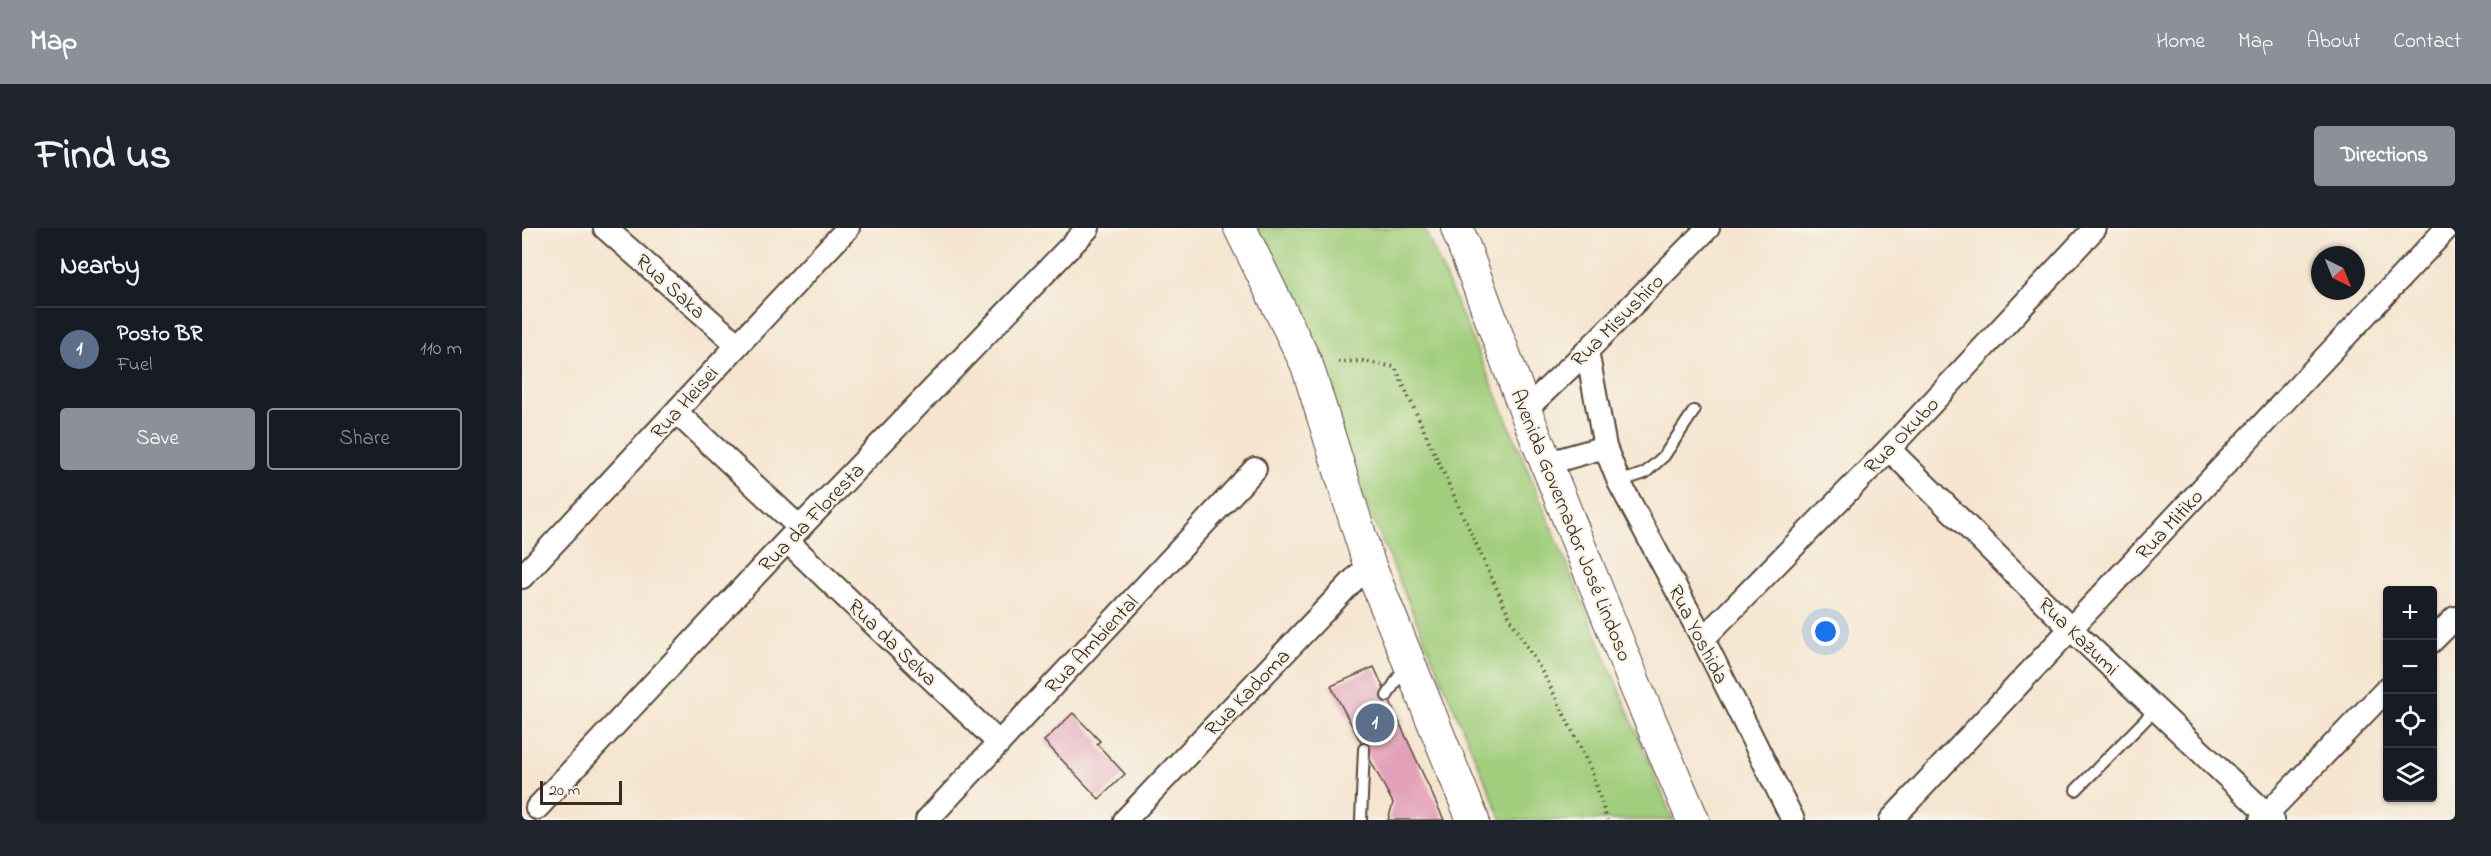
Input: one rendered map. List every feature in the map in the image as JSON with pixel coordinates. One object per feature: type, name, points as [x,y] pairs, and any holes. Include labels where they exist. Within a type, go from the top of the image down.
[{"type":"main road","points":[[1240,228],[1307,365],[1370,564],[1473,820]]},
{"type":"main road","name":"Avenida Governador José Lindoso","points":[[1465,233],[1525,410],[1638,692],[1693,820]]},
{"type":"street","name":"Rua Saka","points":[[606,228],[736,344]]},
{"type":"street","name":"Rua Heisei","points":[[522,577],[676,412],[736,344],[848,228]]},
{"type":"street","name":"Rua da Floresta","points":[[537,808],[793,534],[1088,228]]},
{"type":"street","name":"Rua Misushiro","points":[[1525,410],[1587,351],[1708,228]]},
{"type":"street","name":"Rua Okubo","points":[[1703,639],[1889,449],[2095,228]]},
{"type":"street","name":"Rua Mitiko","points":[[1891,820],[2447,228]]},
{"type":"street","name":"Rua Yoshida","points":[[1587,351],[1605,447],[1618,482],[1703,639],[1793,820]]},
{"type":"street","name":"Rua da Selva","points":[[676,412],[999,743]]},
{"type":"street","points":[[1548,463],[1605,447]]},
{"type":"street","name":"Rua Kazumi","points":[[1889,449],[2267,818]]},
{"type":"street","name":"Rua Ambiental","points":[[927,820],[1255,469]]},
{"type":"street","name":"Rua Kadoma","points":[[1125,820],[1370,564]]},
{"type":"street","points":[[2434,640],[2455,618]]},
{"type":"street","points":[[2267,818],[2383,693]]},
{"type":"lane","points":[[1618,482],[1645,473],[1658,462],[1694,411]]},
{"type":"lane","points":[[1388,696],[1408,660]]},
{"type":"lane","points":[[2076,790],[2156,709]]},
{"type":"lane","points":[[1361,820],[1364,749]]},
{"type":"path","points":[[1307,365],[1362,361],[1395,367],[1511,620],[1547,680],[1591,769],[1607,820]]},
{"type":"green space","points":[[1248,228],[1424,228],[1497,396],[1673,820],[1502,820]]},
{"type":"building","points":[[1374,667],[1444,820],[1388,820],[1393,803],[1331,686]]},
{"type":"building","points":[[1073,713],[1100,741],[1097,744],[1125,774],[1099,799],[1044,741]]},
{"type":"place","name":"Posto BR","points":[[1375,723]]}]
